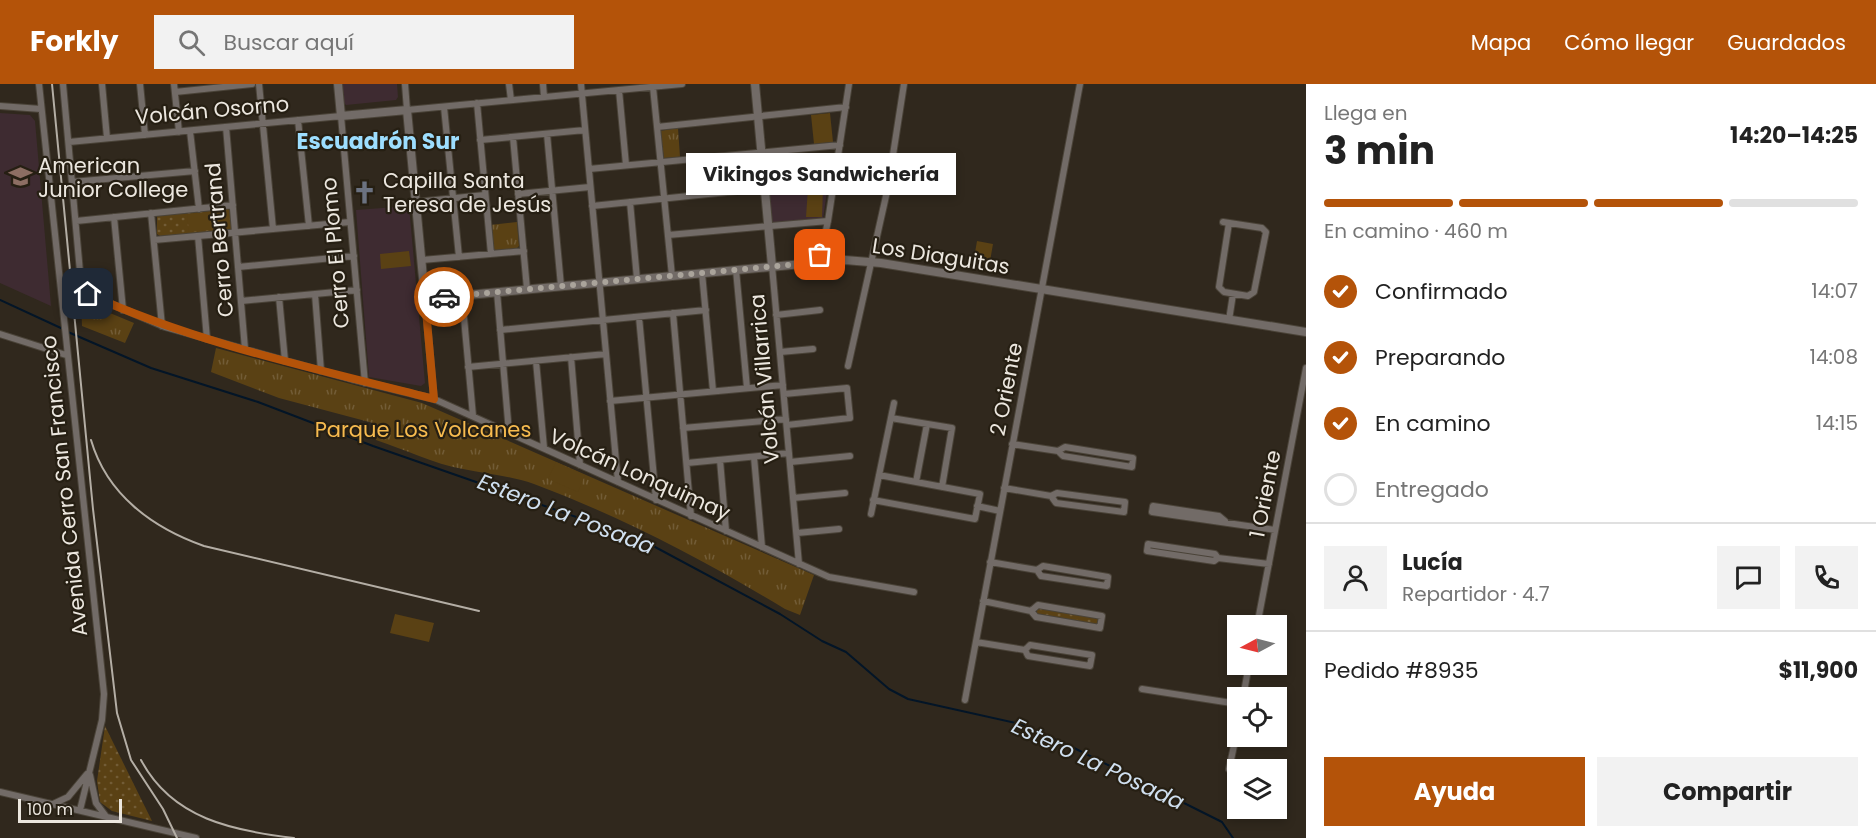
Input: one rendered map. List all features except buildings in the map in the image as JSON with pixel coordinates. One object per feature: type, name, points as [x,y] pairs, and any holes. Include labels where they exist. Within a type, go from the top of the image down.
[{"type":"street","name":"Avenida Cerro San Francisco","points":[[39,84],[64,338],[104,694],[102,720],[80,810]]},
{"type":"street","points":[[63,84],[76,221],[233,206]]},
{"type":"street","points":[[102,84],[107,138]]},
{"type":"street","points":[[140,84],[145,135]]},
{"type":"street","points":[[179,132],[174,88],[252,84]]},
{"type":"street","points":[[259,84],[273,229]]},
{"type":"street","name":"Cerro El Plomo","points":[[338,84],[365,383]]},
{"type":"street","points":[[405,84],[434,399]]},
{"type":"street","points":[[509,84],[511,100]]},
{"type":"street","points":[[543,84],[544,97]]},
{"type":"street","points":[[581,84],[618,482]]},
{"type":"street","name":"Volcán Osorno","points":[[69,142],[682,84]]},
{"type":"street","name":"Volcán Villarrica","points":[[755,84],[799,564]]},
{"type":"street","points":[[819,262],[828,221],[849,84]]},
{"type":"street","points":[[848,366],[888,188],[904,84]]},
{"type":"street","name":"2 Oriente","points":[[965,700],[1080,84]]},
{"type":"street","points":[[653,87],[672,276]]},
{"type":"street","points":[[619,90],[626,165]]},
{"type":"street","points":[[477,104],[491,254]]},
{"type":"street","points":[[0,106],[41,109]]},
{"type":"street","points":[[444,106],[459,257]]},
{"type":"street","points":[[657,128],[846,107]]},
{"type":"street","points":[[298,120],[309,225]]},
{"type":"street","name":"Cerro Bertrand","points":[[226,127],[245,349]]},
{"type":"street","points":[[190,130],[199,209]]},
{"type":"street","points":[[480,140],[585,130]]},
{"type":"street","points":[[547,134],[561,286]]},
{"type":"street","points":[[513,137],[527,290]]},
{"type":"street","points":[[589,169],[840,145]]},
{"type":"street","points":[[72,182],[195,171]]},
{"type":"street","points":[[592,206],[834,181]]},
{"type":"street","points":[[518,194],[590,187]]},
{"type":"street","points":[[416,202],[486,195]]},
{"type":"street","points":[[630,202],[637,279]]},
{"type":"street","points":[[151,213],[162,326]]},
{"type":"street","points":[[114,217],[123,310]]},
{"type":"street","name":"Volcán Lonquimay","points":[[76,221],[82,289],[123,310],[162,326],[207,339],[365,383],[434,399],[834,579],[914,592]]},
{"type":"street","points":[[668,235],[828,221]]},
{"type":"street","points":[[154,240],[351,222]]},
{"type":"street","points":[[1226,223],[1262,228],[1266,234],[1254,292],[1248,297],[1233,294],[1224,292],[1219,287],[1226,223]]},
{"type":"street","points":[[198,236],[207,339]]},
{"type":"street","points":[[422,260],[524,251]]},
{"type":"street","points":[[238,267],[354,256]]},
{"type":"street","name":"Los Diaguitas","points":[[425,299],[819,262],[872,263],[1306,332]]},
{"type":"street","points":[[736,270],[747,388]]},
{"type":"street","points":[[702,273],[713,391]]},
{"type":"street","points":[[241,300],[357,290]]},
{"type":"street","points":[[496,292],[509,433]]},
{"type":"street","points":[[315,294],[321,371]]},
{"type":"street","points":[[1228,320],[1233,294]]},
{"type":"street","points":[[462,296],[473,416]]},
{"type":"street","points":[[279,297],[285,361]]},
{"type":"street","points":[[500,330],[706,310]]},
{"type":"street","points":[[776,315],[819,310]]},
{"type":"street","points":[[673,313],[691,516]]},
{"type":"street","points":[[639,317],[656,500]]},
{"type":"street","points":[[0,334],[66,355]]},
{"type":"street","points":[[780,352],[813,349]]},
{"type":"street","points":[[468,367],[606,354]]},
{"type":"street","points":[[570,357],[580,465]]},
{"type":"street","points":[[536,361],[544,448]]},
{"type":"street","name":"1 Oriente","points":[[1259,615],[1306,368]]},
{"type":"street","points":[[610,401],[783,385]]},
{"type":"street","points":[[683,428],[850,418],[847,388],[784,394]]},
{"type":"street","points":[[870,514],[894,403]]},
{"type":"street","points":[[891,418],[952,428],[942,487]]},
{"type":"street","points":[[916,482],[927,424]]},
{"type":"street","points":[[1012,444],[1058,451],[1063,456],[1132,467],[1133,458],[1065,447],[1058,451]]},
{"type":"street","points":[[687,464],[789,453]]},
{"type":"street","points":[[790,462],[850,456]]},
{"type":"street","points":[[754,457],[762,547]]},
{"type":"street","points":[[720,460],[726,531]]},
{"type":"street","points":[[873,500],[975,519],[980,494],[879,475]]},
{"type":"street","points":[[1004,488],[1051,496],[1057,493],[1125,502],[1124,512],[1056,503],[1051,496]]},
{"type":"street","points":[[793,498],[845,493]]},
{"type":"street","points":[[977,506],[1000,511]]},
{"type":"street","points":[[1225,521],[1219,516],[1153,506],[1152,512],[1275,530]]},
{"type":"street","points":[[796,533],[839,529]]},
{"type":"street","points":[[1218,558],[1215,554],[1148,544],[1147,551],[1214,561],[1218,558],[1269,564]]},
{"type":"street","points":[[990,561],[1036,570],[1041,576],[1107,586],[1108,576],[1043,566],[1036,570]]},
{"type":"street","points":[[983,602],[1031,611],[1036,617],[1100,628],[1102,616],[1038,605],[1031,611]]},
{"type":"street","points":[[976,642],[1025,650]]},
{"type":"street","points":[[1030,645],[1092,655],[1090,666],[1028,656],[1025,650],[1030,645]]},
{"type":"street","points":[[1142,690],[1227,702]]},
{"type":"street","points":[[52,804],[68,797],[90,771]]},
{"type":"street","points":[[90,771],[96,803],[107,816]]},
{"type":"street","points":[[0,792],[196,838]]},
{"type":"shaded area","points":[[342,84],[397,84],[398,97],[396,100],[346,105],[343,102]]},
{"type":"shaded area","name":"American Junior College","points":[[0,113],[30,115],[35,121],[51,306],[0,283]]},
{"type":"shaded area","points":[[828,184],[823,219],[772,223],[768,190]]},
{"type":"shaded area","points":[[409,206],[425,383],[421,386],[369,377],[356,210]]},
{"type":"green space","points":[[830,113],[833,142],[814,144],[811,115]]},
{"type":"green space","points":[[678,128],[680,157],[664,158],[660,131]]},
{"type":"green space","points":[[808,188],[823,188],[822,217],[806,217]]},
{"type":"green space","points":[[228,209],[231,211],[231,230],[160,236],[157,234],[157,216]]},
{"type":"green space","points":[[220,211],[221,229],[189,232],[187,214]]},
{"type":"green space","points":[[517,222],[519,246],[516,249],[497,251],[491,247],[490,225]]},
{"type":"green space","points":[[977,241],[993,244],[989,267],[973,264]]},
{"type":"green space","points":[[409,251],[411,266],[381,269],[380,254]]},
{"type":"green space","points":[[81,301],[134,323],[125,343],[82,326]]},
{"type":"green space","name":"Parque Los Volcanes","points":[[216,348],[422,403],[814,575],[800,615],[785,609],[662,540],[567,497],[525,481],[452,467],[430,460],[376,440],[373,423],[279,398],[211,372]]},
{"type":"green space","points":[[556,462],[585,475],[578,492],[548,479]]},
{"type":"green space","points":[[1038,605],[1102,616],[1100,628],[1036,617]]},
{"type":"green space","points":[[395,614],[434,623],[429,642],[390,633]]},
{"type":"green space","points":[[105,726],[152,821],[112,811],[100,802],[97,781]]},
{"type":"waterway","name":"Estero La Posada","points":[[0,300],[63,329]]},
{"type":"waterway","name":"Estero La Posada","points":[[68,332],[151,368],[258,402],[373,446],[642,540],[780,614],[822,641],[846,652],[889,689],[908,699],[1020,724],[1074,748],[1222,822],[1233,838]]},
{"type":"railway","points":[[52,84],[93,509],[117,713],[131,760],[163,809],[177,838]]},
{"type":"railway","points":[[91,440],[98,460],[120,493],[150,519],[185,539],[204,546],[479,611]]},
{"type":"railway","points":[[141,760],[154,780],[187,809],[227,826],[294,838]]},
{"type":"way so far","points":[[444,297],[819,262],[820,255]]},
{"type":"place","name":"American Junior College","points":[[20,177]]},
{"type":"place","name":"Capilla Santa Teresa de Jesús","points":[[365,192]]},
{"type":"place","name":"Vikingos Sandwichería","points":[[820,255]]},
{"type":"district","name":"Escuadrón Sur","points":[[378,141]]},
{"type":"route","points":[[88,294],[165,327],[351,379],[434,399],[425,299],[444,297]]}]
